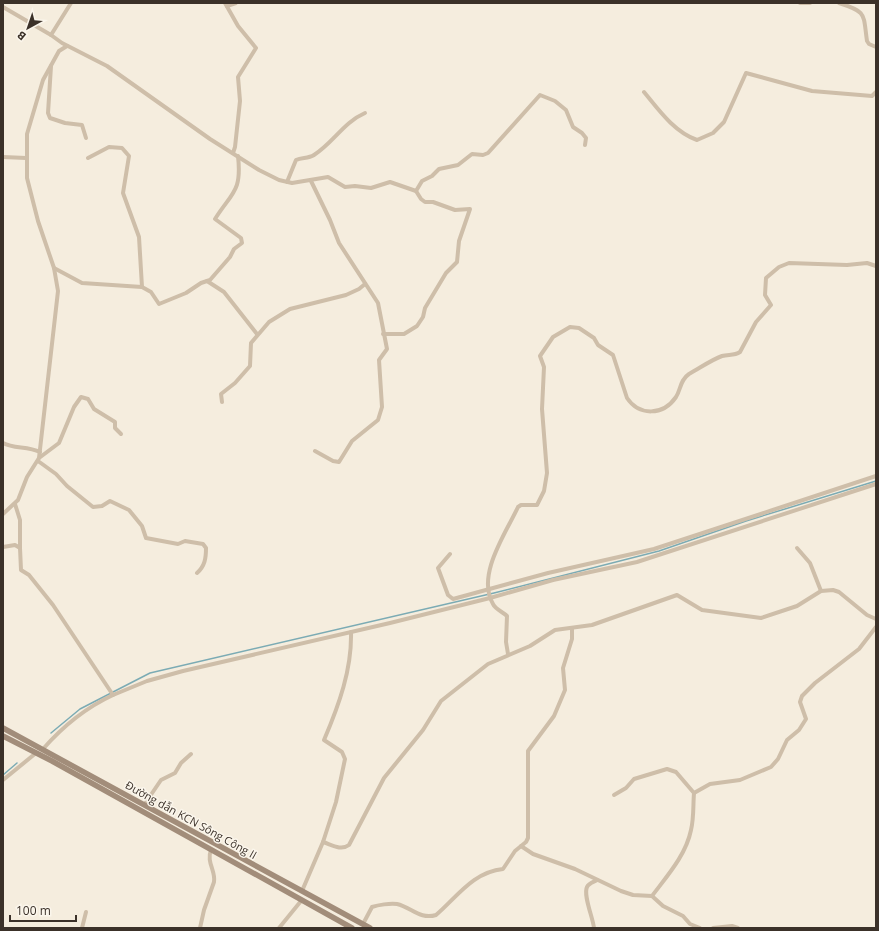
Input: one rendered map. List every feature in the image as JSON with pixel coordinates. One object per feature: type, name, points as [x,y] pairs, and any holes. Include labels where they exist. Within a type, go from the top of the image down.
[{"type":"street","points":[[51,35],[72,3]]},
{"type":"street","points":[[233,153],[240,101],[238,77],[256,48],[238,26],[226,4],[236,3]]},
{"type":"street","points":[[800,3],[810,3]]},
{"type":"street","points":[[839,3],[862,12],[867,41],[869,44],[876,47]]},
{"type":"street","points":[[3,7],[67,46],[107,66],[205,136],[260,170],[287,182],[298,183],[331,178],[345,188],[355,186],[368,188],[390,182],[416,191],[425,202],[433,202],[455,210],[471,210],[459,241],[457,262],[446,274],[425,308],[422,321],[409,332],[383,334]]},
{"type":"street","points":[[57,40],[59,51]]},
{"type":"street","points":[[39,460],[58,291],[54,268],[38,220],[28,182],[26,158],[28,125],[43,80],[59,51],[67,46]]},
{"type":"street","points":[[51,65],[48,113],[50,118],[65,123],[82,125],[86,138]]},
{"type":"street","points":[[644,92],[669,121],[682,132],[697,140],[714,133],[724,122],[746,73],[812,91],[872,96],[876,92]]},
{"type":"street","points":[[416,191],[422,181],[432,176],[440,168],[458,165],[472,154],[483,155],[488,153],[540,95],[554,101],[566,110],[573,127],[582,132],[586,138],[585,145]]},
{"type":"street","points":[[287,182],[296,160],[313,156],[324,148],[351,121],[365,113]]},
{"type":"street","points":[[88,158],[109,147],[122,148],[129,156],[123,193],[139,237],[142,287]]},
{"type":"street","points":[[54,268],[82,283],[142,287],[149,290],[157,303],[162,305],[189,292],[200,283],[212,278],[230,257],[234,249],[242,243],[241,238],[215,219],[234,193],[239,177],[238,156]]},
{"type":"street","points":[[3,158],[26,158]]},
{"type":"street","points":[[311,181],[330,220],[339,244],[365,284],[375,296],[378,303],[387,349],[379,360],[382,406],[378,420],[352,441],[339,462],[333,461],[316,451]]},
{"type":"street","points":[[508,654],[506,642],[507,616],[494,607],[489,594],[488,579],[501,538],[518,507],[521,505],[537,505],[544,492],[547,474],[542,409],[544,367],[540,356],[556,335],[569,327],[579,328],[595,339],[598,345],[613,355],[627,398],[631,403],[642,410],[655,411],[662,409],[675,399],[682,380],[687,375],[723,356],[740,352],[756,322],[771,305],[765,293],[766,278],[779,267],[789,264],[867,264],[876,266]]},
{"type":"street","points":[[207,281],[224,292],[257,334]]},
{"type":"street","points":[[222,402],[221,394],[235,383],[250,366],[250,346],[257,334],[269,322],[290,308],[346,295],[359,289],[365,284]]},
{"type":"street","points":[[3,514],[15,504],[21,495],[30,472],[39,460],[59,443],[74,407],[81,397],[88,399],[94,409],[115,422],[116,428],[121,434]]},
{"type":"street","points":[[3,443],[10,446],[28,447],[40,452]]},
{"type":"street","points":[[39,460],[56,474],[67,486],[93,507],[102,506],[110,501],[129,510],[142,526],[146,538],[178,544],[185,541],[203,544],[206,548],[205,560],[202,569],[197,573]]},
{"type":"street","points":[[450,554],[438,568],[450,598],[453,599],[489,594],[548,573],[635,554],[876,476]]},
{"type":"street","points":[[43,749],[64,726],[82,712],[113,694],[147,681],[183,671],[351,632],[489,594],[637,562],[876,484]]},
{"type":"street","points":[[15,504],[20,520],[21,570],[29,575],[45,594],[110,687],[113,694]]},
{"type":"street","points":[[710,529],[711,538]]},
{"type":"street","points":[[3,547],[16,545],[20,548]]},
{"type":"street","points":[[797,548],[810,563],[821,591]]},
{"type":"street","points":[[323,842],[340,848],[344,848],[349,845],[384,778],[442,702],[488,664],[508,654],[530,646],[555,630],[588,626],[677,595],[699,609],[761,618],[797,606],[821,591],[833,590],[839,592],[867,615],[876,619]]},
{"type":"street","points":[[694,793],[714,783],[745,778],[775,764],[787,740],[799,730],[806,719],[800,702],[802,696],[815,683],[859,649],[876,627]]},
{"type":"street","points":[[363,924],[372,907],[392,904],[399,904],[422,915],[436,915],[473,880],[488,871],[502,869],[515,851],[528,838],[528,751],[554,716],[565,690],[563,668],[572,639],[572,628]]},
{"type":"street","points":[[302,891],[323,842],[336,802],[346,759],[342,752],[324,740],[346,679],[351,654],[351,632]]},
{"type":"street","name":"Đường dẫn KCN Sông Công II","points":[[3,728],[370,928]]},
{"type":"street","name":"Đường dẫn KCN Sông Công II","points":[[3,736],[352,928]]},
{"type":"street","points":[[3,780],[36,753]]},
{"type":"street","points":[[144,805],[161,780],[175,773],[181,763],[191,754]]},
{"type":"street","points":[[614,795],[626,788],[634,779],[668,769],[676,772],[694,793],[692,827],[689,838],[676,864],[652,896]]},
{"type":"street","points":[[521,846],[539,856],[575,869],[621,892],[633,895],[652,896],[663,906],[683,916],[690,924],[700,928]]},
{"type":"street","points":[[200,928],[204,910],[214,882],[209,857],[211,850]]},
{"type":"street","points":[[229,860],[232,854]]},
{"type":"street","points":[[594,928],[586,894],[587,887],[590,883],[597,880]]},
{"type":"street","points":[[279,928],[301,901]]},
{"type":"street","points":[[82,928],[86,912]]},
{"type":"street","points":[[713,928],[732,926],[738,928]]},
{"type":"waterway","points":[[51,733],[80,709],[150,673],[494,593],[659,551],[746,521],[876,481]]},
{"type":"waterway","points":[[3,775],[17,763]]}]
